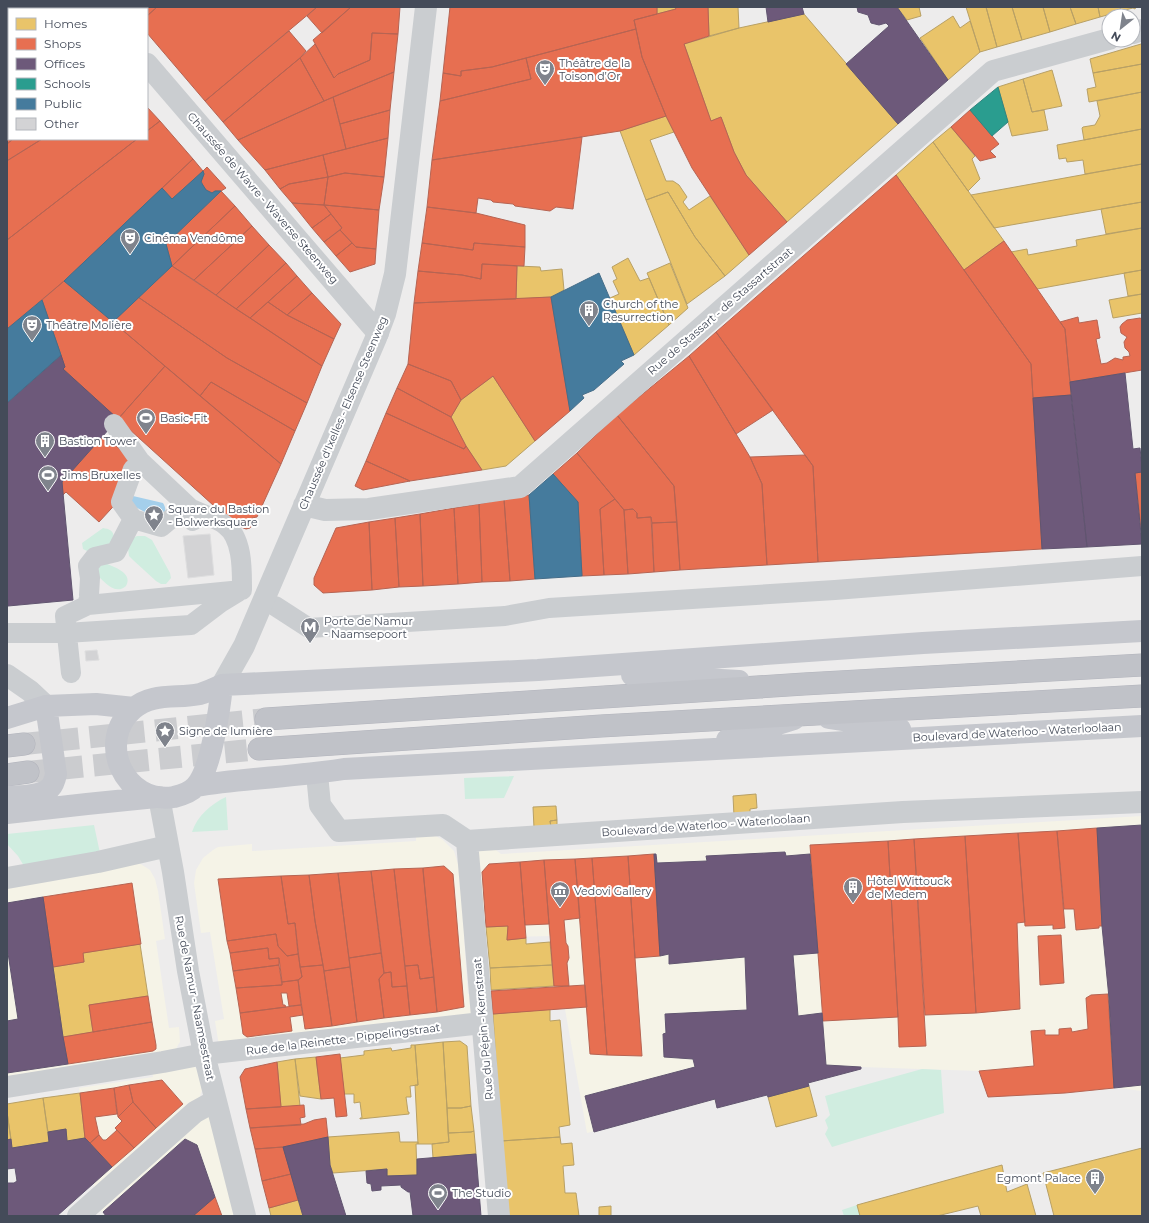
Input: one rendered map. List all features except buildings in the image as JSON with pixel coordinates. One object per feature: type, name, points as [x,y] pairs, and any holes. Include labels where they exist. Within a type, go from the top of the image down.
[{"type":"highway","points":[[266,719],[804,684],[1142,665]]},
{"type":"highway","points":[[259,748],[601,726],[1142,696]]},
{"type":"main road","points":[[159,797],[141,791],[126,778],[118,761],[116,752],[118,733],[127,714],[134,708],[152,699],[200,694],[221,695],[538,670],[915,643],[1142,631]]},
{"type":"main road","points":[[538,670],[804,684]]},
{"type":"main road","points":[[7,813],[179,796],[188,792],[196,786],[206,768],[221,695]]},
{"type":"main road","points":[[7,718],[46,706],[96,704],[134,708]]},
{"type":"main road","points":[[7,797],[39,793],[50,788],[54,782],[56,774],[46,706]]},
{"type":"main road","points":[[695,750],[807,715],[946,736]]},
{"type":"main road","name":"Boulevard de Waterloo - Waterloolaan","points":[[196,786],[231,781],[317,774],[344,769],[1142,726]]},
{"type":"street","name":"Chaussée d'Ixelles - Elsense Steenweg","points":[[221,695],[244,646],[385,314],[395,274],[426,7]]},
{"type":"street","name":"Rue de Stassart - de Stassartstraat","points":[[304,505],[325,510],[368,509],[520,487],[993,71],[1101,41]]},
{"type":"street","name":"Chaussée de Wavre - Waverse Steenweg","points":[[148,65],[378,333]]},
{"type":"street","points":[[114,424],[137,465],[184,516],[226,525],[241,538],[247,562],[247,592]]},
{"type":"street","points":[[137,465],[121,502],[133,519],[161,527],[184,516]]},
{"type":"street","points":[[88,600],[90,578],[88,566],[94,557],[116,552],[133,519]]},
{"type":"street","points":[[275,606],[309,628],[505,616],[549,608],[835,590],[1142,566]]},
{"type":"street","points":[[71,673],[65,616],[88,600],[247,592]]},
{"type":"street","points":[[7,633],[66,633],[191,625],[220,603],[247,592]]},
{"type":"street","points":[[7,675],[30,690],[46,706]]},
{"type":"street","points":[[317,774],[320,805],[339,831],[443,825],[467,841]]},
{"type":"street","points":[[7,878],[98,862],[168,846],[159,797]]},
{"type":"street","name":"Boulevard de Waterloo - Waterloolaan","points":[[467,841],[903,812],[1142,802]]},
{"type":"street","name":"Rue du Pépin - Kernstraat","points":[[467,841],[499,1216]]},
{"type":"street","name":"Rue de Namur - Naamsestraat","points":[[168,846],[188,971],[204,1054],[245,1216]]},
{"type":"street","name":"Rue de la Reinette - Pippelingstraat","points":[[7,1086],[163,1062],[204,1054],[482,1023]]},
{"type":"street","points":[[78,1216],[195,1112],[215,1101]]},
{"type":"shaded area","points":[[1142,816],[1142,1091],[979,1071],[861,1067],[861,1069],[717,1108],[714,1100],[587,1133],[552,936],[464,938],[468,994],[475,994],[477,1023],[220,1052],[215,1021],[224,1019],[210,932],[201,933],[194,883],[196,870],[203,858],[218,847],[252,844],[252,851],[416,841],[416,834],[436,836],[443,840],[454,851],[458,864],[476,863],[477,854],[480,851],[492,847],[501,854]]},
{"type":"shaded area","points":[[139,863],[150,870],[155,879],[158,891],[165,939],[156,941],[169,1028],[179,1027],[180,1042],[176,1049],[7,1078],[7,886]]},
{"type":"shaded area","points":[[194,1066],[197,1069],[202,1090],[199,1099],[95,1191],[79,1088],[153,1077],[152,1070]]},
{"type":"shaded area","points":[[202,1115],[210,1117],[234,1216],[106,1216],[100,1209]]},
{"type":"green space","points":[[103,528],[110,530],[113,533],[114,537],[108,546],[87,551],[83,549],[82,543]]},
{"type":"green space","points":[[137,536],[145,536],[152,540],[170,573],[171,578],[166,584],[161,584],[156,581],[129,556],[128,548],[133,538]]},
{"type":"green space","points":[[100,561],[115,567],[124,573],[127,576],[128,581],[126,586],[122,589],[118,589],[106,584],[96,574]]},
{"type":"green space","points":[[514,776],[504,798],[465,799],[464,778]]},
{"type":"green space","points":[[226,797],[228,830],[192,832],[197,821],[205,811]]},
{"type":"green space","points":[[94,825],[100,853],[24,866],[18,856],[7,844],[7,834]]},
{"type":"green space","points":[[922,1069],[941,1070],[944,1113],[832,1147],[825,1134],[828,1128],[825,1120],[830,1115],[825,1096]]},
{"type":"green space","points":[[857,1205],[860,1216],[844,1216],[842,1210]]},
{"type":"water","points":[[133,496],[163,503],[165,506],[165,513],[163,516],[154,517],[130,504]]},
{"type":"tunnel","points":[[24,744],[266,719]]},
{"type":"tunnel","points":[[28,772],[259,749]]},
{"type":"place","name":"Théâtre de la Toison d’Or","points":[[545,86]]},
{"type":"place","name":"Cinéma Vendôme","points":[[130,255]]},
{"type":"place","name":"Church of the Resurrection","points":[[589,327]]},
{"type":"place","name":"Théâtre Molière","points":[[32,342]]},
{"type":"place","name":"Basic-Fit","points":[[146,435]]},
{"type":"place","name":"Bastion Tower","points":[[45,458]]},
{"type":"place","name":"Jims Bruxelles","points":[[48,492]]},
{"type":"place","name":"Square du Bastion - Bolwerksquare","points":[[154,532]]},
{"type":"place","name":"Porte de Namur - Naamsepoort","points":[[310,644]]},
{"type":"place","name":"Signe de lumière","points":[[165,748]]},
{"type":"place","name":"Hôtel Wittouck de Medem","points":[[853,904]]},
{"type":"place","name":"Vedovi Gallery","points":[[560,908]]},
{"type":"place","name":"Egmont Palace","points":[[1095,1195]]},
{"type":"place","name":"The Studio","points":[[438,1210]]}]
